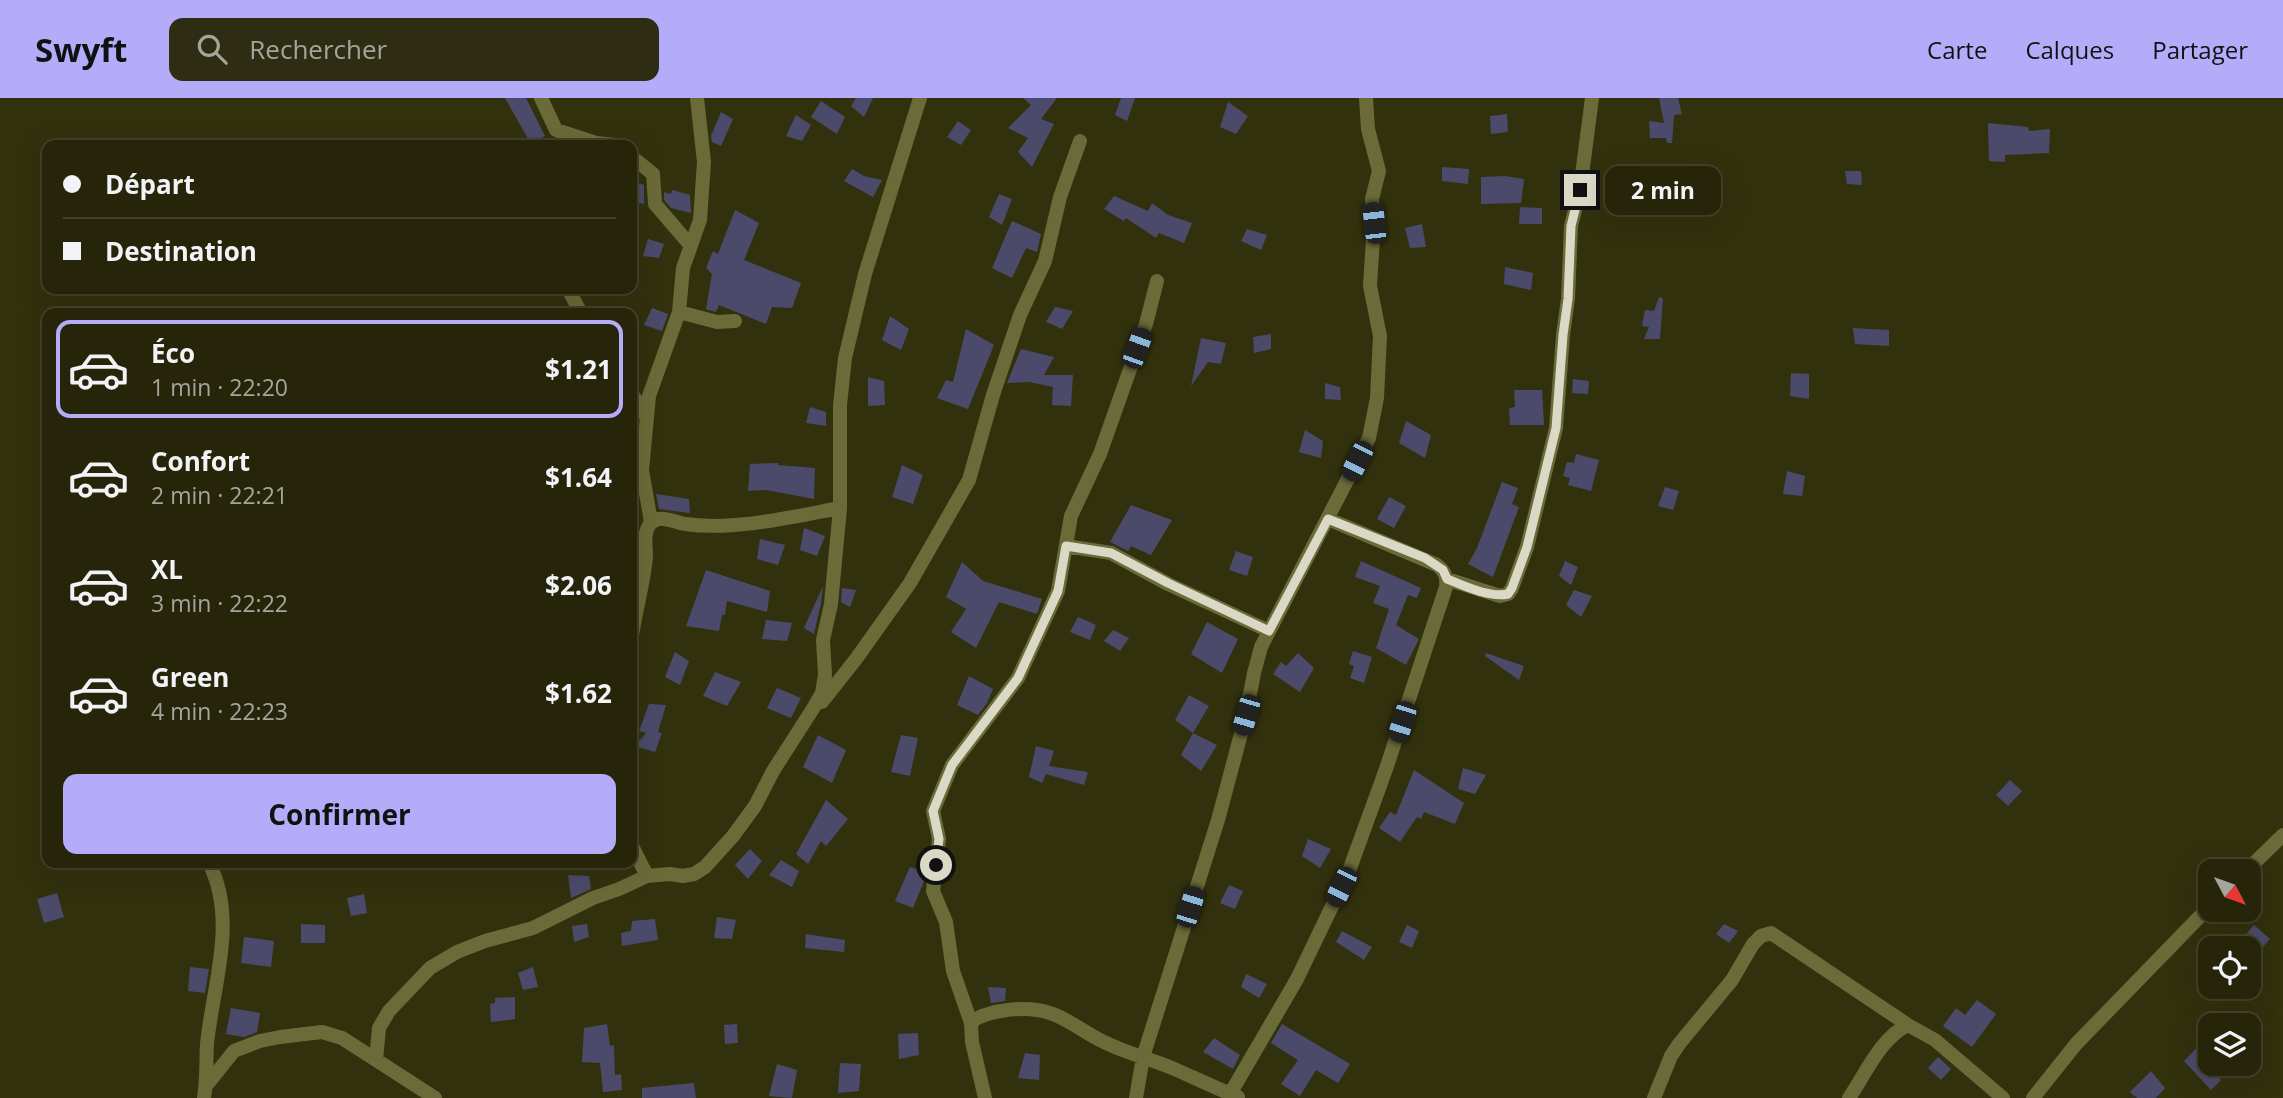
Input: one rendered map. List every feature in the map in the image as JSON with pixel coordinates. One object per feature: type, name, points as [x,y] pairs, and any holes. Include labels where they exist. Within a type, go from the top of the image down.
[{"type":"street","points":[[541,98],[556,130],[587,140]]},
{"type":"street","points":[[651,522],[642,470],[649,396],[679,312],[682,268],[700,220],[704,162],[696,98]]},
{"type":"street","points":[[376,1060],[379,1028],[389,1011],[430,968],[457,952],[485,941],[533,929],[593,898],[647,876],[683,876],[694,874],[705,867],[755,806],[773,771],[822,693],[825,675],[823,640],[831,604],[840,508],[840,405],[845,358],[865,274],[920,98]]},
{"type":"street","points":[[1136,1098],[1143,1057],[1218,820],[1261,648],[1369,438],[1377,398],[1380,336],[1370,286],[1374,223],[1372,199],[1379,171],[1368,129],[1366,98]]},
{"type":"street","points":[[1447,579],[1500,596],[1508,594],[1527,547],[1556,428],[1568,299],[1571,226],[1580,190],[1592,98]]},
{"type":"street","points":[[807,719],[856,659],[910,583],[969,480],[993,395],[1020,315],[1045,261],[1060,197],[1080,141]]},
{"type":"street","points":[[637,161],[653,173],[655,204],[691,246]]},
{"type":"street","points":[[985,1098],[972,1042],[971,1023],[953,971],[946,922],[933,891],[939,839],[933,811],[952,765],[1018,678],[1058,591],[1070,516],[1100,454],[1146,324],[1157,281]]},
{"type":"street","points":[[679,312],[717,322],[735,321]]},
{"type":"street","points":[[637,402],[647,418]]},
{"type":"street","points":[[637,608],[646,558],[646,531],[651,522],[659,518],[683,524],[725,524],[780,519],[840,508]]},
{"type":"street","points":[[971,1023],[978,1016],[992,1012],[1037,1010],[1067,1020],[1117,1049],[1143,1057],[1235,1096],[1297,979],[1349,871],[1443,600],[1447,579],[1443,570],[1425,558],[1328,519]]},
{"type":"street","points":[[1066,546],[1111,553],[1269,631]]},
{"type":"street","points":[[2258,859],[2283,835]]},
{"type":"street","points":[[637,856],[647,876]]},
{"type":"street","points":[[205,1092],[207,1044],[221,953],[223,912],[210,868]]},
{"type":"street","points":[[2033,1098],[2076,1044],[2198,918]]},
{"type":"street","points":[[1654,1098],[1671,1056],[1732,980],[1752,944],[1760,936],[1771,933],[1908,1025],[1935,1040],[2003,1098]]},
{"type":"street","points":[[1849,1098],[1884,1046],[1898,1030],[1908,1025]]},
{"type":"street","points":[[205,1092],[234,1051],[260,1041],[322,1032],[342,1038],[435,1098]]},
{"type":"building","points":[[505,98],[526,98],[545,136],[538,140],[529,140]]},
{"type":"building","points":[[856,98],[873,98],[864,117],[851,106]]},
{"type":"building","points":[[1023,98],[1057,98],[1041,119],[1054,124],[1032,167],[1018,152],[1028,138],[1008,128],[1031,105]]},
{"type":"building","points":[[1121,98],[1135,98],[1127,121],[1115,115]]},
{"type":"building","points":[[1659,98],[1678,98],[1682,114],[1674,115],[1672,143],[1667,143],[1666,138],[1650,138],[1649,121],[1664,123]]},
{"type":"building","points":[[821,101],[845,117],[837,134],[811,117]]},
{"type":"building","points":[[1228,102],[1248,116],[1236,134],[1220,127]]},
{"type":"building","points":[[721,112],[733,119],[721,146],[712,142],[711,136]]},
{"type":"building","points":[[1507,114],[1508,132],[1491,134],[1490,116]]},
{"type":"building","points":[[796,115],[811,125],[802,141],[786,136]]},
{"type":"building","points":[[958,121],[971,130],[961,145],[947,137]]},
{"type":"building","points":[[1988,123],[2028,127],[2029,131],[2050,129],[2049,153],[2005,155],[2005,162],[1989,161]]},
{"type":"building","points":[[1442,167],[1469,169],[1468,184],[1442,181]]},
{"type":"building","points":[[852,169],[864,176],[882,180],[873,197],[844,181]]},
{"type":"building","points":[[1845,171],[1861,171],[1862,185],[1847,184]]},
{"type":"building","points":[[1505,176],[1524,179],[1521,203],[1481,204],[1481,177]]},
{"type":"building","points":[[638,183],[644,185],[644,204],[637,202]]},
{"type":"building","points":[[672,190],[690,195],[691,213],[671,208],[664,200],[664,192],[671,194]]},
{"type":"building","points":[[999,194],[1012,199],[1002,225],[989,217]]},
{"type":"building","points":[[1114,196],[1148,211],[1152,203],[1168,215],[1192,223],[1184,243],[1159,233],[1156,238],[1126,218],[1124,221],[1104,209]]},
{"type":"building","points":[[1520,207],[1542,208],[1542,224],[1519,224]]},
{"type":"building","points":[[735,210],[759,223],[744,260],[801,283],[792,308],[772,307],[766,324],[719,305],[716,312],[706,309],[712,274],[706,268],[713,251],[718,254]]},
{"type":"building","points":[[1012,221],[1041,234],[1037,252],[1026,248],[1012,278],[992,268]]},
{"type":"building","points":[[1422,224],[1426,247],[1410,248],[1405,228]]},
{"type":"building","points":[[1247,229],[1267,235],[1261,250],[1241,241]]},
{"type":"building","points":[[648,239],[664,244],[659,258],[643,256]]},
{"type":"building","points":[[1505,267],[1533,273],[1531,290],[1504,284]]},
{"type":"building","points":[[1659,297],[1663,298],[1660,339],[1644,339],[1649,327],[1642,326],[1645,310],[1654,311]]},
{"type":"building","points":[[1055,307],[1073,311],[1062,329],[1046,322]]},
{"type":"building","points":[[652,308],[668,314],[662,331],[644,325]]},
{"type":"building","points":[[890,316],[909,329],[901,350],[882,340]]},
{"type":"building","points":[[1853,328],[1889,330],[1889,346],[1855,344]]},
{"type":"building","points":[[966,329],[994,345],[968,409],[937,398],[946,380],[953,382]]},
{"type":"building","points":[[1271,334],[1271,349],[1254,353],[1253,337]]},
{"type":"building","points":[[1201,338],[1226,343],[1221,364],[1208,362],[1191,386]]},
{"type":"building","points":[[1021,349],[1054,357],[1044,375],[1073,375],[1071,406],[1052,405],[1053,387],[1029,382],[1007,383]]},
{"type":"building","points":[[1791,373],[1809,374],[1809,399],[1790,396]]},
{"type":"building","points":[[868,377],[884,381],[885,405],[868,406]]},
{"type":"building","points":[[1573,379],[1589,381],[1588,394],[1572,393]]},
{"type":"building","points":[[1325,383],[1340,387],[1341,400],[1325,399]]},
{"type":"building","points":[[1514,390],[1542,390],[1544,425],[1510,425],[1509,408],[1515,407]]},
{"type":"building","points":[[810,407],[826,412],[826,426],[806,423]]},
{"type":"building","points":[[1406,421],[1431,435],[1425,458],[1399,443]]},
{"type":"building","points":[[1305,430],[1323,441],[1321,458],[1299,452]]},
{"type":"building","points":[[1576,454],[1599,460],[1591,491],[1568,485],[1570,478],[1563,476],[1567,462],[1574,463]]},
{"type":"building","points":[[778,463],[815,468],[814,499],[766,490],[748,491],[750,464]]},
{"type":"building","points":[[902,465],[923,475],[913,504],[892,497]]},
{"type":"building","points":[[1787,471],[1805,476],[1802,496],[1783,494]]},
{"type":"building","points":[[1502,482],[1518,488],[1512,504],[1519,507],[1493,577],[1468,564],[1477,548]]},
{"type":"building","points":[[1665,487],[1679,491],[1673,510],[1658,506]]},
{"type":"building","points":[[656,494],[689,499],[690,513],[659,509]]},
{"type":"building","points":[[1389,497],[1406,506],[1394,528],[1377,519]]},
{"type":"building","points":[[1131,505],[1172,520],[1151,555],[1131,546],[1128,551],[1110,542]]},
{"type":"building","points":[[804,528],[825,536],[817,556],[800,550]]},
{"type":"building","points":[[760,539],[785,545],[778,565],[757,559]]},
{"type":"building","points":[[1236,551],[1253,557],[1247,576],[1229,570]]},
{"type":"building","points":[[1361,561],[1421,588],[1417,598],[1408,595],[1396,625],[1419,639],[1406,665],[1376,648],[1389,609],[1373,603],[1380,586],[1355,577]]},
{"type":"building","points":[[1565,561],[1578,567],[1571,585],[1559,576]]},
{"type":"building","points":[[962,562],[983,581],[1042,599],[1037,614],[999,602],[976,648],[951,632],[966,609],[946,597]]},
{"type":"building","points":[[706,570],[770,591],[767,612],[727,601],[719,631],[686,626]]},
{"type":"building","points":[[823,586],[821,603],[814,634],[804,628]]},
{"type":"building","points":[[842,588],[856,590],[850,607],[841,602]]},
{"type":"building","points":[[1574,590],[1592,596],[1581,617],[1566,605]]},
{"type":"building","points":[[1078,617],[1096,625],[1090,640],[1070,632]]},
{"type":"building","points":[[766,620],[792,623],[787,641],[762,639]]},
{"type":"building","points":[[1207,622],[1238,639],[1222,673],[1191,654]]},
{"type":"building","points":[[1113,630],[1129,638],[1120,651],[1104,641]]},
{"type":"building","points":[[1353,651],[1372,657],[1364,683],[1350,678],[1354,666],[1349,664]]},
{"type":"building","points":[[675,652],[689,661],[680,685],[665,677]]},
{"type":"building","points":[[1298,653],[1314,668],[1300,692],[1273,674],[1281,662],[1286,666]]},
{"type":"building","points":[[1486,653],[1524,666],[1519,680],[1485,656]]},
{"type":"building","points":[[715,672],[741,682],[727,706],[703,696]]},
{"type":"building","points":[[969,676],[993,689],[978,715],[957,705]]},
{"type":"building","points":[[777,688],[801,698],[791,718],[767,708]]},
{"type":"building","points":[[1189,695],[1209,706],[1193,733],[1175,720]]},
{"type":"building","points":[[649,704],[666,705],[658,732],[662,733],[655,752],[637,747],[646,733],[639,731]]},
{"type":"building","points":[[1193,733],[1217,745],[1201,771],[1181,755]]},
{"type":"building","points":[[818,735],[846,750],[832,783],[803,767]]},
{"type":"building","points":[[901,735],[918,738],[910,776],[891,772]]},
{"type":"building","points":[[1036,746],[1054,751],[1049,766],[1088,772],[1084,785],[1046,774],[1042,783],[1029,777]]},
{"type":"building","points":[[1463,768],[1486,775],[1475,794],[1458,789]]},
{"type":"building","points":[[1414,770],[1464,803],[1455,824],[1424,812],[1421,819],[1417,817],[1400,842],[1379,828],[1390,812],[1396,815]]},
{"type":"building","points":[[2010,780],[2022,791],[2008,806],[1996,795]]},
{"type":"building","points":[[826,800],[848,819],[826,846],[821,841],[808,864],[796,854]]},
{"type":"building","points":[[1308,839],[1331,849],[1320,868],[1302,856]]},
{"type":"building","points":[[750,849],[762,861],[748,879],[735,865]]},
{"type":"building","points":[[781,860],[799,871],[792,887],[769,875]]},
{"type":"building","points":[[910,867],[926,872],[913,908],[895,901]]},
{"type":"building","points":[[568,875],[589,876],[591,889],[571,898]]},
{"type":"building","points":[[1229,885],[1243,891],[1235,909],[1220,903]]},
{"type":"building","points":[[57,893],[64,917],[44,923],[37,899]]},
{"type":"building","points":[[364,894],[367,913],[351,916],[347,898]]},
{"type":"building","points":[[717,917],[736,920],[732,939],[714,938]]},
{"type":"building","points":[[655,919],[658,940],[622,946],[621,933],[631,931],[632,921]]},
{"type":"building","points":[[301,924],[325,925],[325,943],[301,943]]},
{"type":"building","points":[[587,924],[589,937],[574,942],[572,926]]},
{"type":"building","points":[[1724,924],[1738,931],[1729,943],[1716,934]]},
{"type":"building","points":[[1407,925],[1419,931],[1412,948],[1399,942]]},
{"type":"building","points":[[2254,925],[2270,939],[2261,949],[2261,936],[2245,936]]},
{"type":"building","points":[[1342,931],[1372,947],[1364,960],[1336,942]]},
{"type":"building","points":[[806,934],[845,940],[844,952],[805,948]]},
{"type":"building","points":[[244,937],[274,941],[271,967],[241,963]]},
{"type":"building","points":[[190,967],[209,969],[205,993],[188,991]]},
{"type":"building","points":[[533,967],[538,987],[523,990],[518,973]]},
{"type":"building","points":[[1246,974],[1267,984],[1259,998],[1241,987]]},
{"type":"building","points":[[988,987],[1006,988],[1005,1001],[991,1003]]},
{"type":"building","points":[[515,997],[515,1019],[491,1022],[490,1004],[495,1003],[495,998]]},
{"type":"building","points":[[1977,1000],[1996,1014],[1972,1047],[1943,1026],[1956,1008],[1965,1015]]},
{"type":"building","points":[[231,1008],[260,1013],[257,1032],[244,1037],[226,1034]]},
{"type":"building","points":[[607,1024],[610,1046],[614,1045],[615,1075],[621,1074],[622,1090],[603,1092],[600,1063],[582,1062],[584,1028]]},
{"type":"building","points":[[737,1024],[738,1043],[725,1044],[724,1025]]},
{"type":"building","points":[[1282,1024],[1350,1064],[1338,1083],[1316,1070],[1300,1096],[1281,1084],[1298,1060],[1271,1043]]},
{"type":"building","points":[[918,1033],[919,1055],[899,1059],[898,1034]]},
{"type":"building","points":[[1214,1038],[1240,1055],[1233,1069],[1203,1052]]},
{"type":"building","points":[[2198,1046],[2198,1076],[2219,1076],[2221,1080],[2211,1090],[2184,1061]]},
{"type":"building","points":[[1025,1053],[1040,1055],[1039,1080],[1018,1078]]},
{"type":"building","points":[[1938,1057],[1951,1069],[1941,1080],[1928,1068]]},
{"type":"building","points":[[840,1063],[861,1064],[859,1091],[838,1093]]},
{"type":"building","points":[[777,1064],[797,1070],[792,1098],[769,1096]]},
{"type":"building","points":[[2151,1071],[2165,1088],[2156,1098],[2137,1098],[2130,1092]]},
{"type":"building","points":[[694,1083],[696,1098],[642,1098],[642,1088]]},
{"type":"route","points":[[936,865],[939,839],[933,811],[952,765],[1018,678],[1058,591],[1066,546],[1111,553],[1269,631],[1328,519],[1425,558],[1443,570],[1447,579],[1462,586],[1500,596],[1508,594],[1527,547],[1556,428],[1568,299],[1571,226],[1580,190]]}]
